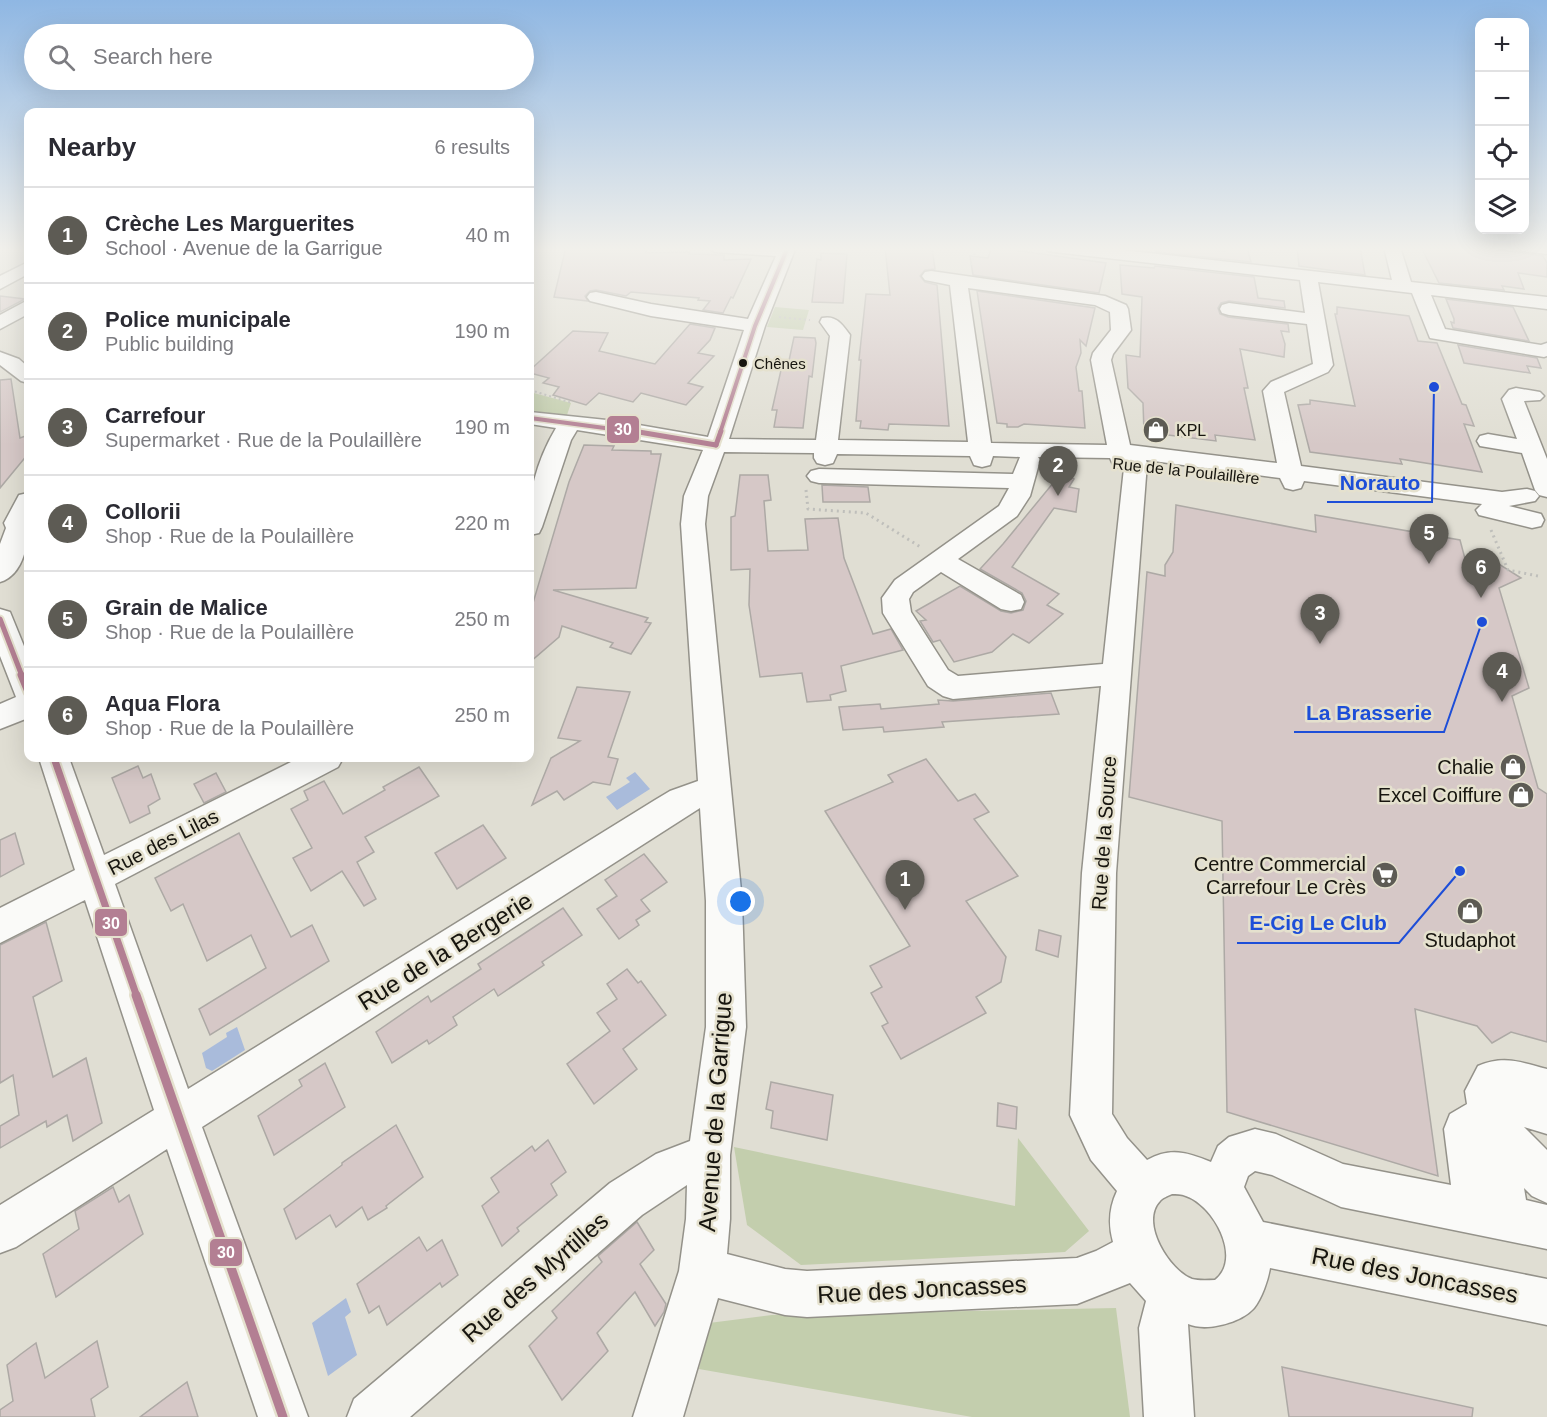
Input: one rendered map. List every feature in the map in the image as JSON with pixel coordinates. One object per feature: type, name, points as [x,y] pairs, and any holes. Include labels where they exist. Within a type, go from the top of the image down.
[{"type":"street","points":[[0,323],[16,313]]},
{"type":"street","points":[[684,313],[758,320]]},
{"type":"street","name":"Avenue de la Garrigue","points":[[658,1417],[702,1271],[708,1219],[709,1155],[726,1027],[724,901],[693,524],[696,496],[716,445],[761,313]]},
{"type":"street","points":[[962,313],[981,455]]},
{"type":"street","name":"Rue de la Source","points":[[1119,313],[1121,330],[1103,353],[1101,360],[1126,458],[1117,674],[1099,873],[1091,1115],[1097,1134],[1110,1153],[1142,1186]]},
{"type":"street","points":[[1261,313],[1316,320]]},
{"type":"street","points":[[1291,477],[1273,391],[1278,386],[1321,368],[1323,365],[1315,313]]},
{"type":"street","points":[[1426,313],[1437,334],[1544,351],[1547,349]]},
{"type":"street","points":[[829,322],[840,334],[818,460],[1026,471],[1016,501],[1008,511],[904,586],[895,598],[894,605],[897,613],[938,678],[953,688],[1117,674]]},
{"type":"street","points":[[0,358],[12,363],[24,374]]},
{"type":"street","points":[[1540,493],[1532,448],[1523,425],[1526,411],[1542,400]]},
{"type":"street","points":[[534,515],[560,440],[574,414]]},
{"type":"street","name":"Rue de la Poulaillère","points":[[534,418],[574,414],[608,427],[716,445],[766,448],[789,456],[818,460],[981,455],[1126,458],[1502,499],[1540,493]]},
{"type":"street","points":[[1523,425],[1487,431],[1532,448]]},
{"type":"street","name":"Rue de la Poulaillère","points":[[981,455],[1026,471],[1126,458]]},
{"type":"street","name":"Rue de la Poulaillère","points":[[1291,477],[1508,513],[1539,524]]},
{"type":"street","name":"Rue de la Poulaillère","points":[[1539,524],[1521,508],[1520,503],[1540,493]]},
{"type":"street","points":[[0,573],[7,569],[11,562],[6,526],[24,499]]},
{"type":"street","points":[[940,560],[1011,602]]},
{"type":"street","points":[[0,584],[24,570]]},
{"type":"street","points":[[0,620],[24,682]]},
{"type":"street","points":[[0,717],[24,707]]},
{"type":"street","points":[[55,762],[283,1417]]},
{"type":"street","name":"Rue des Lilas","points":[[0,926],[319,762]]},
{"type":"street","name":"Rue de la Bergerie","points":[[0,1232],[675,806],[715,789]]},
{"type":"street","points":[[1547,1089],[1508,1079],[1492,1080],[1485,1091],[1489,1120],[1547,1200]]},
{"type":"street","points":[[1510,1219],[1465,1129],[1519,1105],[1547,1113]]},
{"type":"street","points":[[1489,1120],[1547,1181]]},
{"type":"street","points":[[1219,1192],[1233,1161],[1244,1152],[1255,1150],[1276,1155],[1341,1185],[1510,1219]]},
{"type":"street","name":"Rue des Myrtilles","points":[[372,1417],[626,1199],[671,1169],[709,1155]]},
{"type":"street","points":[[1168,1172],[1185,1173],[1203,1180],[1219,1192],[1236,1215],[1247,1241],[1250,1260],[1246,1277],[1239,1291],[1226,1300],[1209,1305],[1190,1302],[1171,1292],[1146,1268],[1132,1234],[1131,1215],[1134,1199],[1142,1186],[1153,1176],[1168,1172]]},
{"type":"street","name":"Rue des Joncasses","points":[[1247,1241],[1547,1302]]},
{"type":"street","name":"Rue des Joncasses","points":[[702,1271],[785,1292],[807,1294],[1077,1281],[1107,1270],[1138,1253]]},
{"type":"street","points":[[1168,1417],[1163,1328],[1171,1292]]},
{"type":"path","points":[[758,320],[829,322]]},
{"type":"path","points":[[534,392],[574,414]]},
{"type":"path","points":[[818,460],[808,509],[866,513],[940,560]]},
{"type":"path","points":[[1508,570],[1538,576]]},
{"type":"green space","points":[[773,313],[808,313],[803,330],[767,327]]},
{"type":"green space","points":[[534,393],[571,403],[567,415],[534,411]]},
{"type":"green space","points":[[1018,1138],[1089,1231],[1065,1252],[801,1265],[747,1225],[734,1147],[1015,1206]]},
{"type":"green space","points":[[1116,1308],[1130,1417],[972,1417],[699,1369],[709,1323],[772,1315]]},
{"type":"water","points":[[635,772],[650,789],[617,810],[606,797],[630,782],[626,778]]},
{"type":"water","points":[[237,1027],[245,1050],[212,1071],[206,1068],[202,1053],[227,1037],[226,1033]]},
{"type":"water","points":[[346,1298],[351,1312],[345,1317],[357,1355],[328,1376],[312,1323]]},
{"type":"building","points":[[864,313],[939,313],[949,426],[889,424],[888,430],[860,428],[861,421],[856,421],[861,360],[859,360]]},
{"type":"building","points":[[980,313],[1094,313],[1086,346],[1080,340],[1081,353],[1076,367],[1079,391],[1082,391],[1085,428],[1024,424],[1018,427],[1007,427],[1007,424],[997,423]]},
{"type":"building","points":[[1141,313],[1220,313],[1228,317],[1288,324],[1289,332],[1281,331],[1285,344],[1284,357],[1240,349],[1248,388],[1244,388],[1255,440],[1215,435],[1216,441],[1144,432],[1143,403],[1128,388],[1126,355],[1140,357]]},
{"type":"building","points":[[1386,313],[1409,316],[1418,341],[1437,343],[1462,404],[1466,405],[1474,426],[1464,424],[1482,472],[1400,459],[1402,464],[1310,452],[1298,405],[1310,404],[1310,400],[1355,406],[1335,314]]},
{"type":"building","points":[[1452,313],[1516,313],[1529,341],[1453,328],[1451,322],[1454,323]]},
{"type":"building","points":[[690,324],[715,328],[710,340],[698,353],[714,356],[688,383],[703,387],[686,405],[641,393],[633,402],[599,393],[586,405],[553,395],[559,387],[543,383],[549,378],[534,374],[534,366],[573,331],[608,333],[599,351],[655,364]]},
{"type":"building","points":[[794,337],[815,338],[816,343],[812,377],[809,376],[803,428],[774,427],[777,410],[772,410],[781,370],[787,370]]},
{"type":"building","points":[[1458,345],[1537,358],[1541,368],[1527,366],[1530,373],[1464,363]]},
{"type":"building","points":[[11,379],[20,438],[24,436],[24,459],[0,488],[0,380]]},
{"type":"building","points":[[584,445],[614,446],[612,450],[651,451],[651,454],[661,454],[636,588],[553,590],[648,618],[645,622],[651,623],[631,654],[610,647],[613,643],[562,626],[559,637],[534,659],[534,600],[569,482]]},
{"type":"building","points":[[1063,471],[1074,479],[1069,487],[1079,489],[1076,512],[1054,508],[1012,567],[1059,594],[1047,605],[1063,614],[1029,643],[1013,634],[992,652],[954,662],[940,640],[933,642],[920,621],[926,620],[916,611],[960,586],[1001,611],[1011,613],[1023,610],[1026,601],[1022,593],[980,569]]},
{"type":"building","points":[[740,475],[768,475],[771,500],[764,501],[768,551],[808,550],[805,519],[838,518],[844,558],[873,634],[891,629],[903,650],[841,666],[846,691],[830,695],[831,700],[807,702],[802,673],[760,677],[749,605],[750,569],[731,570],[731,517],[735,516]]},
{"type":"building","points":[[822,485],[868,487],[870,502],[823,502]]},
{"type":"building","name":"Centre Commercial Carrefour Le Crès","points":[[1176,505],[1316,532],[1315,515],[1460,540],[1468,570],[1491,559],[1521,578],[1499,588],[1529,688],[1512,696],[1538,788],[1547,794],[1547,1042],[1511,1032],[1492,1043],[1477,1026],[1415,1009],[1438,1176],[1227,1112],[1222,821],[1129,797],[1147,572],[1165,576],[1165,565],[1173,552]]},
{"type":"building","points":[[577,687],[630,692],[608,757],[618,759],[610,785],[593,782],[564,800],[557,791],[532,805],[551,758],[580,741],[558,738]]},
{"type":"building","points":[[1051,693],[1059,714],[942,722],[944,727],[884,732],[883,727],[843,730],[839,707],[880,704],[881,709],[939,704],[938,700],[953,701]]},
{"type":"building","points":[[926,759],[958,801],[975,794],[989,812],[974,819],[1018,876],[966,901],[1006,957],[1001,982],[976,997],[986,1013],[901,1059],[882,1026],[888,1023],[871,993],[882,987],[870,966],[910,946],[825,811],[893,782],[888,775]]},
{"type":"building","points":[[138,766],[143,778],[151,774],[160,799],[148,806],[150,813],[130,823],[112,778]]},
{"type":"building","points":[[419,767],[439,796],[365,837],[374,852],[357,862],[376,899],[364,906],[342,871],[311,891],[293,858],[312,848],[291,809],[308,800],[304,791],[324,781],[343,814],[385,790],[383,787]]},
{"type":"building","points":[[216,773],[226,792],[204,803],[194,784]]},
{"type":"building","points":[[483,825],[506,858],[457,889],[435,853]]},
{"type":"building","points":[[15,833],[24,864],[0,877],[0,840]]},
{"type":"building","points":[[239,833],[291,937],[312,925],[329,961],[210,1035],[199,1009],[266,968],[251,935],[207,961],[183,904],[171,911],[155,878]]},
{"type":"building","points":[[644,854],[667,882],[641,900],[650,911],[636,920],[639,925],[619,939],[597,909],[617,896],[605,880]]},
{"type":"building","points":[[563,908],[582,935],[542,962],[544,965],[498,996],[494,989],[453,1017],[457,1025],[429,1044],[427,1040],[392,1063],[376,1032],[428,996],[431,1002],[481,969],[478,964]]},
{"type":"building","points":[[46,922],[62,981],[33,997],[53,1077],[86,1058],[102,1123],[73,1141],[67,1115],[47,1127],[46,1121],[0,1148],[0,1126],[19,1115],[13,1075],[0,1083],[0,945]]},
{"type":"building","points":[[1039,930],[1061,936],[1058,957],[1036,950]]},
{"type":"building","points":[[627,969],[638,983],[641,981],[666,1015],[623,1049],[637,1069],[594,1104],[567,1064],[610,1031],[597,1013],[617,999],[607,984]]},
{"type":"building","points":[[325,1063],[345,1107],[274,1155],[258,1116],[302,1086],[299,1080]]},
{"type":"building","points":[[771,1082],[833,1095],[827,1140],[771,1128],[773,1111],[766,1109]]},
{"type":"building","points":[[998,1103],[1017,1107],[1016,1129],[997,1126]]},
{"type":"building","points":[[396,1125],[423,1177],[386,1206],[387,1208],[368,1220],[362,1207],[336,1227],[330,1215],[296,1239],[284,1209],[342,1163]]},
{"type":"building","points":[[548,1140],[566,1172],[551,1184],[557,1195],[517,1228],[519,1231],[502,1246],[482,1206],[499,1192],[491,1178],[532,1146],[535,1151]]},
{"type":"building","points":[[113,1187],[119,1202],[129,1195],[143,1234],[56,1297],[43,1254],[79,1229],[75,1211]]},
{"type":"building","points":[[637,1222],[654,1250],[640,1264],[666,1304],[664,1312],[655,1326],[635,1292],[597,1333],[608,1351],[562,1400],[529,1346],[557,1318],[552,1311],[602,1262],[598,1256]]},
{"type":"building","points":[[419,1237],[427,1251],[442,1240],[458,1275],[442,1287],[440,1283],[387,1325],[379,1306],[369,1313],[357,1284]]},
{"type":"building","points":[[97,1341],[108,1387],[91,1399],[95,1417],[0,1417],[0,1410],[13,1401],[7,1365],[21,1354],[36,1343],[45,1378]]},
{"type":"building","points":[[1282,1367],[1473,1408],[1472,1417],[1289,1417]]},
{"type":"building","points":[[187,1382],[198,1417],[140,1417]]},
{"type":"transit line","name":"30","points":[[716,445],[760,313]]},
{"type":"transit line","name":"30","points":[[534,418],[608,427],[716,445]]},
{"type":"transit line","name":"30","points":[[0,619],[24,682]]},
{"type":"transit line","name":"30","points":[[55,762],[283,1417]]},
{"type":"place","name":"Chênes","points":[[743,363]]},
{"type":"place","name":"Norauto","points":[[1434,387]]},
{"type":"place","name":"KPL","points":[[1156,430]]},
{"type":"place","name":"Police municipale","points":[[1058,496]]},
{"type":"place","name":"Grain de Malice","points":[[1429,564]]},
{"type":"place","name":"Aqua Flora","points":[[1481,598]]},
{"type":"place","name":"La Brasserie","points":[[1482,622]]},
{"type":"place","name":"Carrefour","points":[[1320,644]]},
{"type":"place","name":"Collorii","points":[[1502,702]]},
{"type":"place","name":"Chalie","points":[[1513,767]]},
{"type":"place","name":"Excel Coiffure","points":[[1521,795]]},
{"type":"place","name":"E-Cig Le Club","points":[[1460,871]]},
{"type":"place","name":"Centre Commercial Carrefour Le Crès","points":[[1385,875]]},
{"type":"place","name":"Crèche Les Marguerites","points":[[905,910]]},
{"type":"place","name":"Studaphot","points":[[1470,911]]}]
